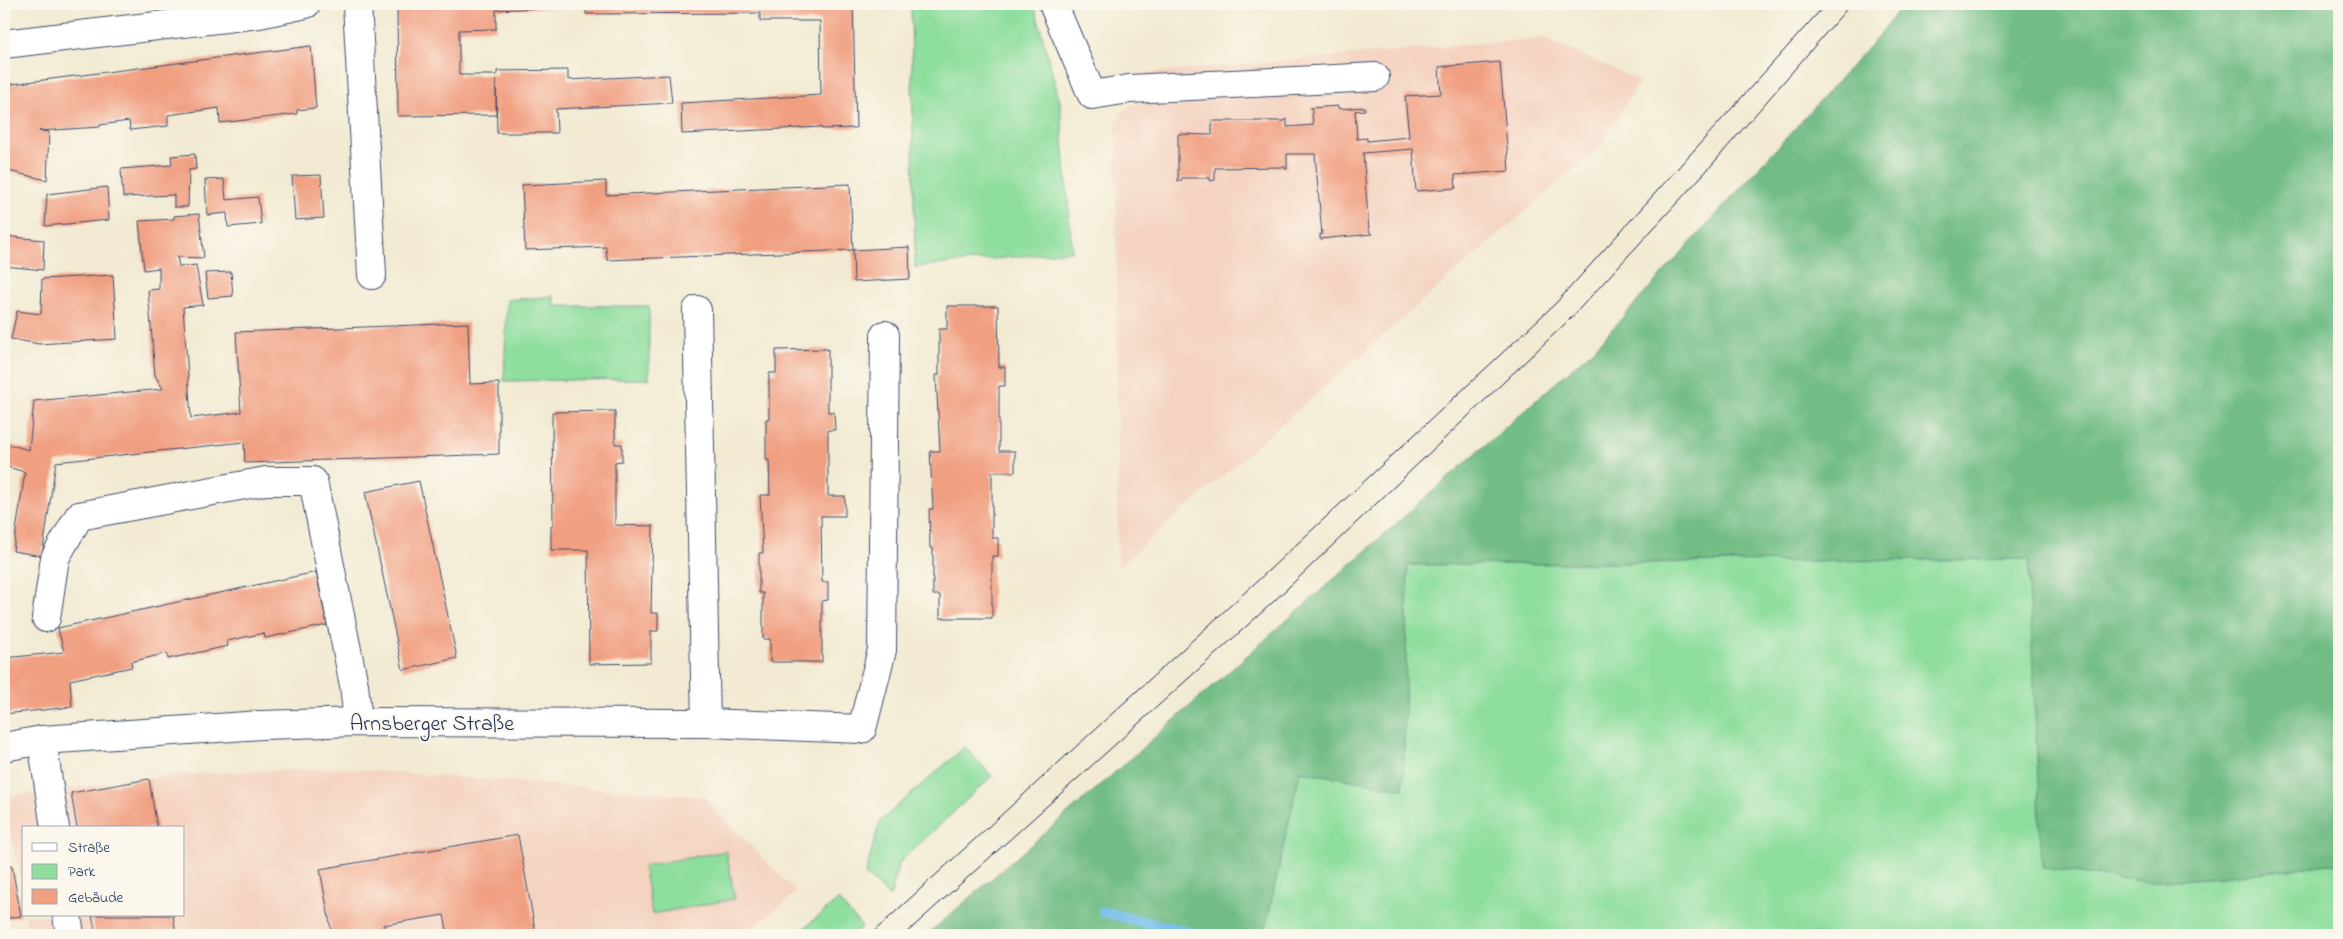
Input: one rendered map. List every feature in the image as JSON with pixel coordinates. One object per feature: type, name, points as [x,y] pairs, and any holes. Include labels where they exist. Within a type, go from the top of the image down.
[{"type":"street","points":[[4,44],[260,14],[306,4]]},
{"type":"street","points":[[357,4],[372,275]]},
{"type":"street","points":[[1053,4],[1092,95],[1129,89],[1375,77]]},
{"type":"street","points":[[697,310],[706,723]]},
{"type":"street","name":"Arnsberger Straße","points":[[4,747],[42,740],[261,725],[358,722],[706,723],[862,729],[882,650],[885,335]]},
{"type":"street","points":[[46,618],[55,558],[79,516],[266,481],[313,481],[354,685],[358,722]]},
{"type":"street","points":[[42,740],[55,826]]},
{"type":"street","points":[[67,916],[70,935]]},
{"type":"shaded area","points":[[1544,38],[1640,81],[1600,146],[1118,567],[1116,123],[1123,112],[1133,105],[1146,101],[1146,73]]},
{"type":"shaded area","points":[[338,768],[703,797],[796,892],[746,935],[28,935],[25,916],[185,916],[185,826],[22,826],[22,888],[20,872],[4,811],[4,797],[171,775]]},
{"type":"green space","points":[[911,4],[1034,4],[1060,102],[1072,251],[915,267]]},
{"type":"green space","points":[[1903,4],[2339,4],[2339,863],[2222,877],[2148,882],[2042,868],[2028,559],[1408,565],[1403,789],[1300,771],[1264,935],[934,935],[930,932],[1103,783],[1594,349],[1877,38]]},
{"type":"green space","points":[[554,296],[554,306],[649,306],[649,379],[504,381],[507,300]]},
{"type":"green space","points":[[2028,559],[2043,868],[2148,882],[2222,877],[2339,863],[2339,935],[1264,935],[1300,771],[1403,789],[1408,565]]},
{"type":"green space","points":[[965,747],[992,776],[899,863],[890,897],[865,875],[880,821]]},
{"type":"green space","points":[[726,851],[735,899],[652,914],[643,866]]},
{"type":"green space","points":[[838,900],[862,927],[851,935],[796,935]]},
{"type":"building","points":[[397,4],[853,4],[856,128],[821,129],[821,127],[682,134],[681,103],[821,95],[820,21],[760,21],[760,13],[586,14],[586,6],[496,10],[496,29],[459,30],[459,75],[497,75],[497,71],[568,70],[568,80],[669,75],[672,103],[556,109],[557,133],[497,133],[496,80],[496,115],[398,116]]},
{"type":"building","points":[[311,46],[316,108],[297,110],[297,114],[220,123],[219,108],[168,115],[168,126],[130,130],[129,121],[100,125],[100,127],[39,131],[49,132],[47,180],[4,170],[4,85]]},
{"type":"building","points":[[1500,62],[1509,171],[1455,175],[1456,188],[1416,191],[1413,149],[1363,153],[1369,231],[1372,234],[1320,239],[1320,234],[1322,235],[1315,154],[1287,154],[1287,169],[1285,167],[1215,168],[1215,180],[1210,181],[1210,178],[1182,178],[1181,181],[1178,181],[1178,134],[1212,135],[1212,119],[1214,121],[1284,121],[1287,119],[1287,127],[1313,125],[1310,108],[1338,106],[1339,109],[1364,107],[1365,110],[1355,111],[1357,139],[1367,138],[1367,141],[1409,137],[1405,96],[1441,94],[1439,67]]},
{"type":"building","points":[[195,154],[196,169],[189,170],[188,207],[174,207],[174,195],[123,197],[121,169],[172,165],[171,156]]},
{"type":"building","points":[[321,175],[324,218],[295,220],[292,176]]},
{"type":"building","points":[[224,179],[226,200],[258,197],[261,224],[228,227],[227,213],[207,215],[205,180]]},
{"type":"building","points":[[606,181],[606,195],[850,184],[853,250],[607,260],[606,247],[525,250],[522,185]]},
{"type":"building","points":[[107,187],[109,220],[45,226],[47,194]]},
{"type":"building","points":[[199,214],[204,258],[177,257],[179,267],[196,265],[203,305],[183,307],[191,418],[241,412],[236,332],[468,323],[470,384],[499,383],[499,454],[245,463],[244,442],[56,462],[42,556],[13,551],[25,472],[4,466],[4,443],[29,450],[34,401],[163,389],[155,375],[148,290],[159,289],[159,268],[144,270],[139,221],[174,219],[174,216]]},
{"type":"building","points":[[4,236],[44,240],[43,270],[4,266]]},
{"type":"building","points":[[909,247],[910,279],[854,282],[853,250]]},
{"type":"building","points":[[231,272],[233,296],[208,298],[205,273]]},
{"type":"building","points":[[113,275],[117,339],[39,344],[11,339],[17,311],[41,314],[42,279]]},
{"type":"building","points":[[947,306],[998,306],[999,367],[1005,367],[1005,386],[999,386],[999,451],[1015,451],[1015,472],[992,472],[992,538],[998,538],[998,556],[992,556],[992,618],[940,618],[940,595],[933,595],[933,548],[930,548],[929,509],[933,509],[930,451],[940,451],[936,375],[939,375],[939,329],[947,329]]},
{"type":"building","points":[[828,349],[828,412],[834,412],[835,430],[828,430],[828,496],[845,496],[845,516],[821,516],[822,582],[828,582],[828,600],[822,601],[822,662],[770,662],[770,639],[763,639],[763,593],[759,593],[759,553],[763,553],[760,495],[770,495],[769,460],[766,460],[766,419],[769,419],[769,373],[776,373],[776,350]]},
{"type":"building","points":[[615,411],[615,444],[622,444],[622,461],[615,462],[615,525],[653,526],[651,613],[658,613],[658,631],[651,631],[651,663],[589,664],[588,550],[551,550],[551,526],[553,525],[552,412]]},
{"type":"building","points":[[419,481],[457,658],[403,670],[365,492]]},
{"type":"building","points":[[316,572],[327,625],[265,638],[264,633],[227,641],[228,646],[168,659],[167,653],[131,662],[132,667],[70,680],[72,707],[4,714],[4,658],[64,652],[58,628]]},
{"type":"building","points":[[149,779],[157,826],[77,826],[71,793]]},
{"type":"building","points":[[518,835],[536,935],[448,935],[444,915],[383,925],[385,935],[332,935],[320,869]]},
{"type":"building","points":[[12,866],[21,916],[4,919],[4,867]]},
{"type":"building","points":[[92,916],[173,916],[176,935],[96,935]]},
{"type":"waterway","points":[[1103,912],[1199,935]]},
{"type":"tram line","points":[[870,935],[1254,584],[1556,303],[1826,4]]},
{"type":"tram line","points":[[904,935],[1271,604],[1570,319],[1710,167],[1851,4]]}]
